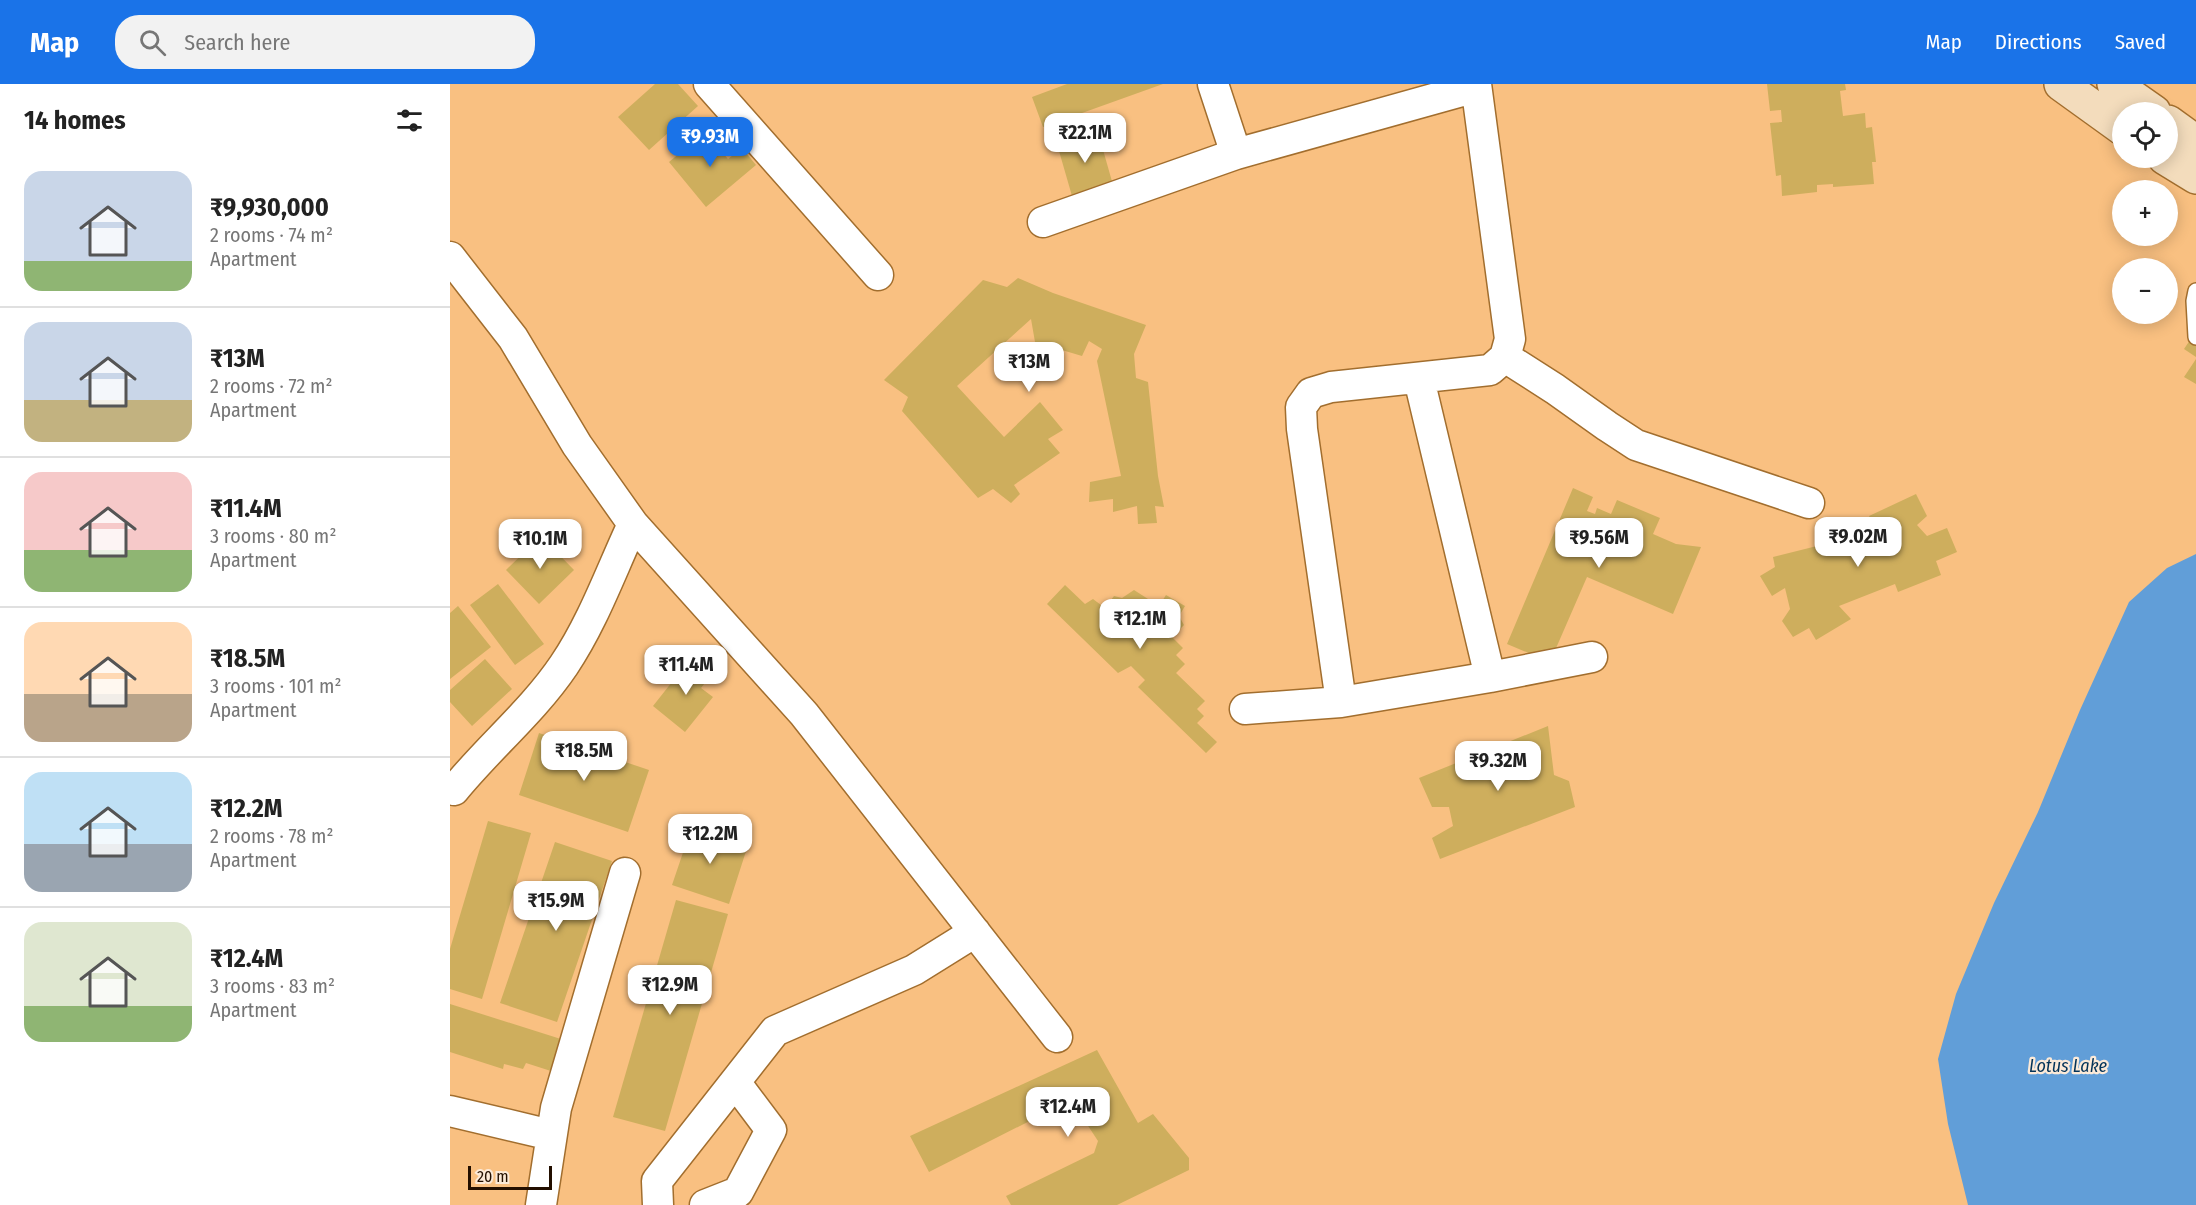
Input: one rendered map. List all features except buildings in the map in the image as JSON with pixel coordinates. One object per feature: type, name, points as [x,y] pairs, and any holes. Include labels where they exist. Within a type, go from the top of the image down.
[{"type":"main road","points":[[2061,84],[2112,121]]},
{"type":"main road","points":[[2114,84],[2140,102]]},
{"type":"main road","points":[[2178,129],[2196,142]]},
{"type":"main road","points":[[2178,166],[2196,177]]},
{"type":"street","points":[[709,84],[878,274]]},
{"type":"street","points":[[1213,84],[1236,154]]},
{"type":"street","points":[[1043,222],[1236,154],[1476,85],[1510,339],[1504,357],[1490,370],[1331,387],[1311,393],[1301,407],[1302,429],[1341,702]]},
{"type":"street","points":[[450,257],[513,338],[577,445],[633,524],[804,714],[1056,1037]]},
{"type":"street","points":[[1504,357],[1636,445],[1809,503]]},
{"type":"street","points":[[1419,379],[1490,677]]},
{"type":"street","points":[[454,790],[540,696],[564,664],[592,615],[633,524]]},
{"type":"street","points":[[1245,709],[1341,702],[1592,657]]},
{"type":"street","points":[[541,1205],[556,1108],[625,873]]},
{"type":"street","points":[[658,1205],[657,1181],[775,1031],[914,970],[975,932]]},
{"type":"street","points":[[705,1205],[738,1192],[771,1130],[735,1082]]},
{"type":"street","points":[[450,1111],[551,1135]]},
{"type":"lane","points":[[2196,291],[2194,301],[2196,337]]},
{"type":"water","name":"Lotus Lake","points":[[2196,554],[2196,1205],[1968,1205],[1948,1124],[1938,1059],[1956,994],[1994,903],[2038,812],[2080,710],[2129,602],[2167,568]]}]
